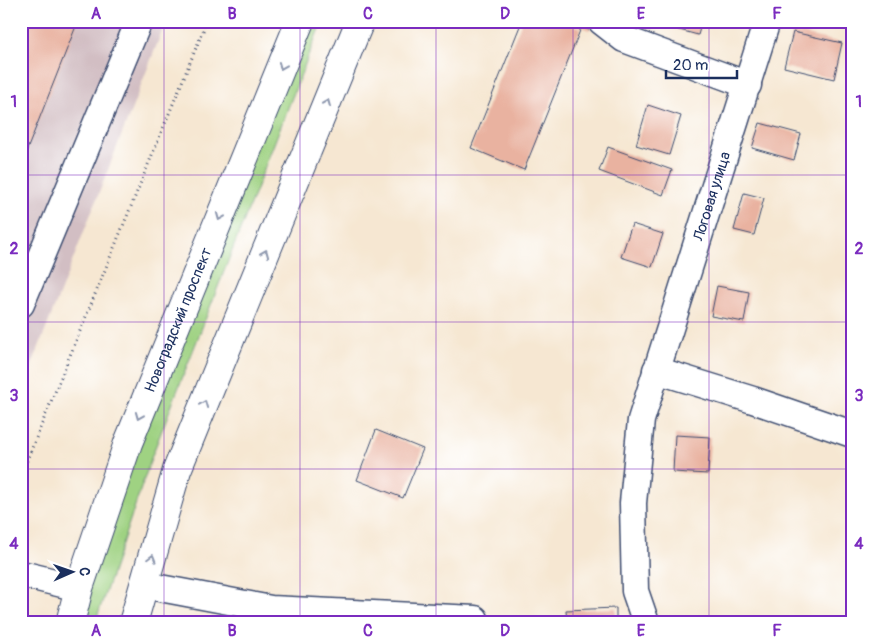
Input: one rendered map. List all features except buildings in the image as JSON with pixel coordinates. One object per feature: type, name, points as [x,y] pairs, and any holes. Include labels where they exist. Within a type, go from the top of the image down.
[{"type":"main road","name":"Новоградский проспект","points":[[70,623],[79,588],[128,443],[300,21]]},
{"type":"main road","points":[[133,623],[177,470],[360,21]]},
{"type":"street","points":[[21,304],[139,21]]},
{"type":"street","points":[[601,21],[624,39],[748,85]]},
{"type":"street","name":"Логовая улица","points":[[646,623],[635,592],[633,503],[641,420],[767,21]]},
{"type":"street","points":[[656,370],[753,400],[852,434]]},
{"type":"street","points":[[21,574],[79,588]]},
{"type":"street","points":[[144,585],[271,608],[475,618]]},
{"type":"path","points":[[21,475],[207,21]]},
{"type":"shaded area","points":[[21,21],[166,21],[21,393]]},
{"type":"green space","points":[[303,21],[322,21],[153,453],[95,623],[77,623],[122,476]]}]
